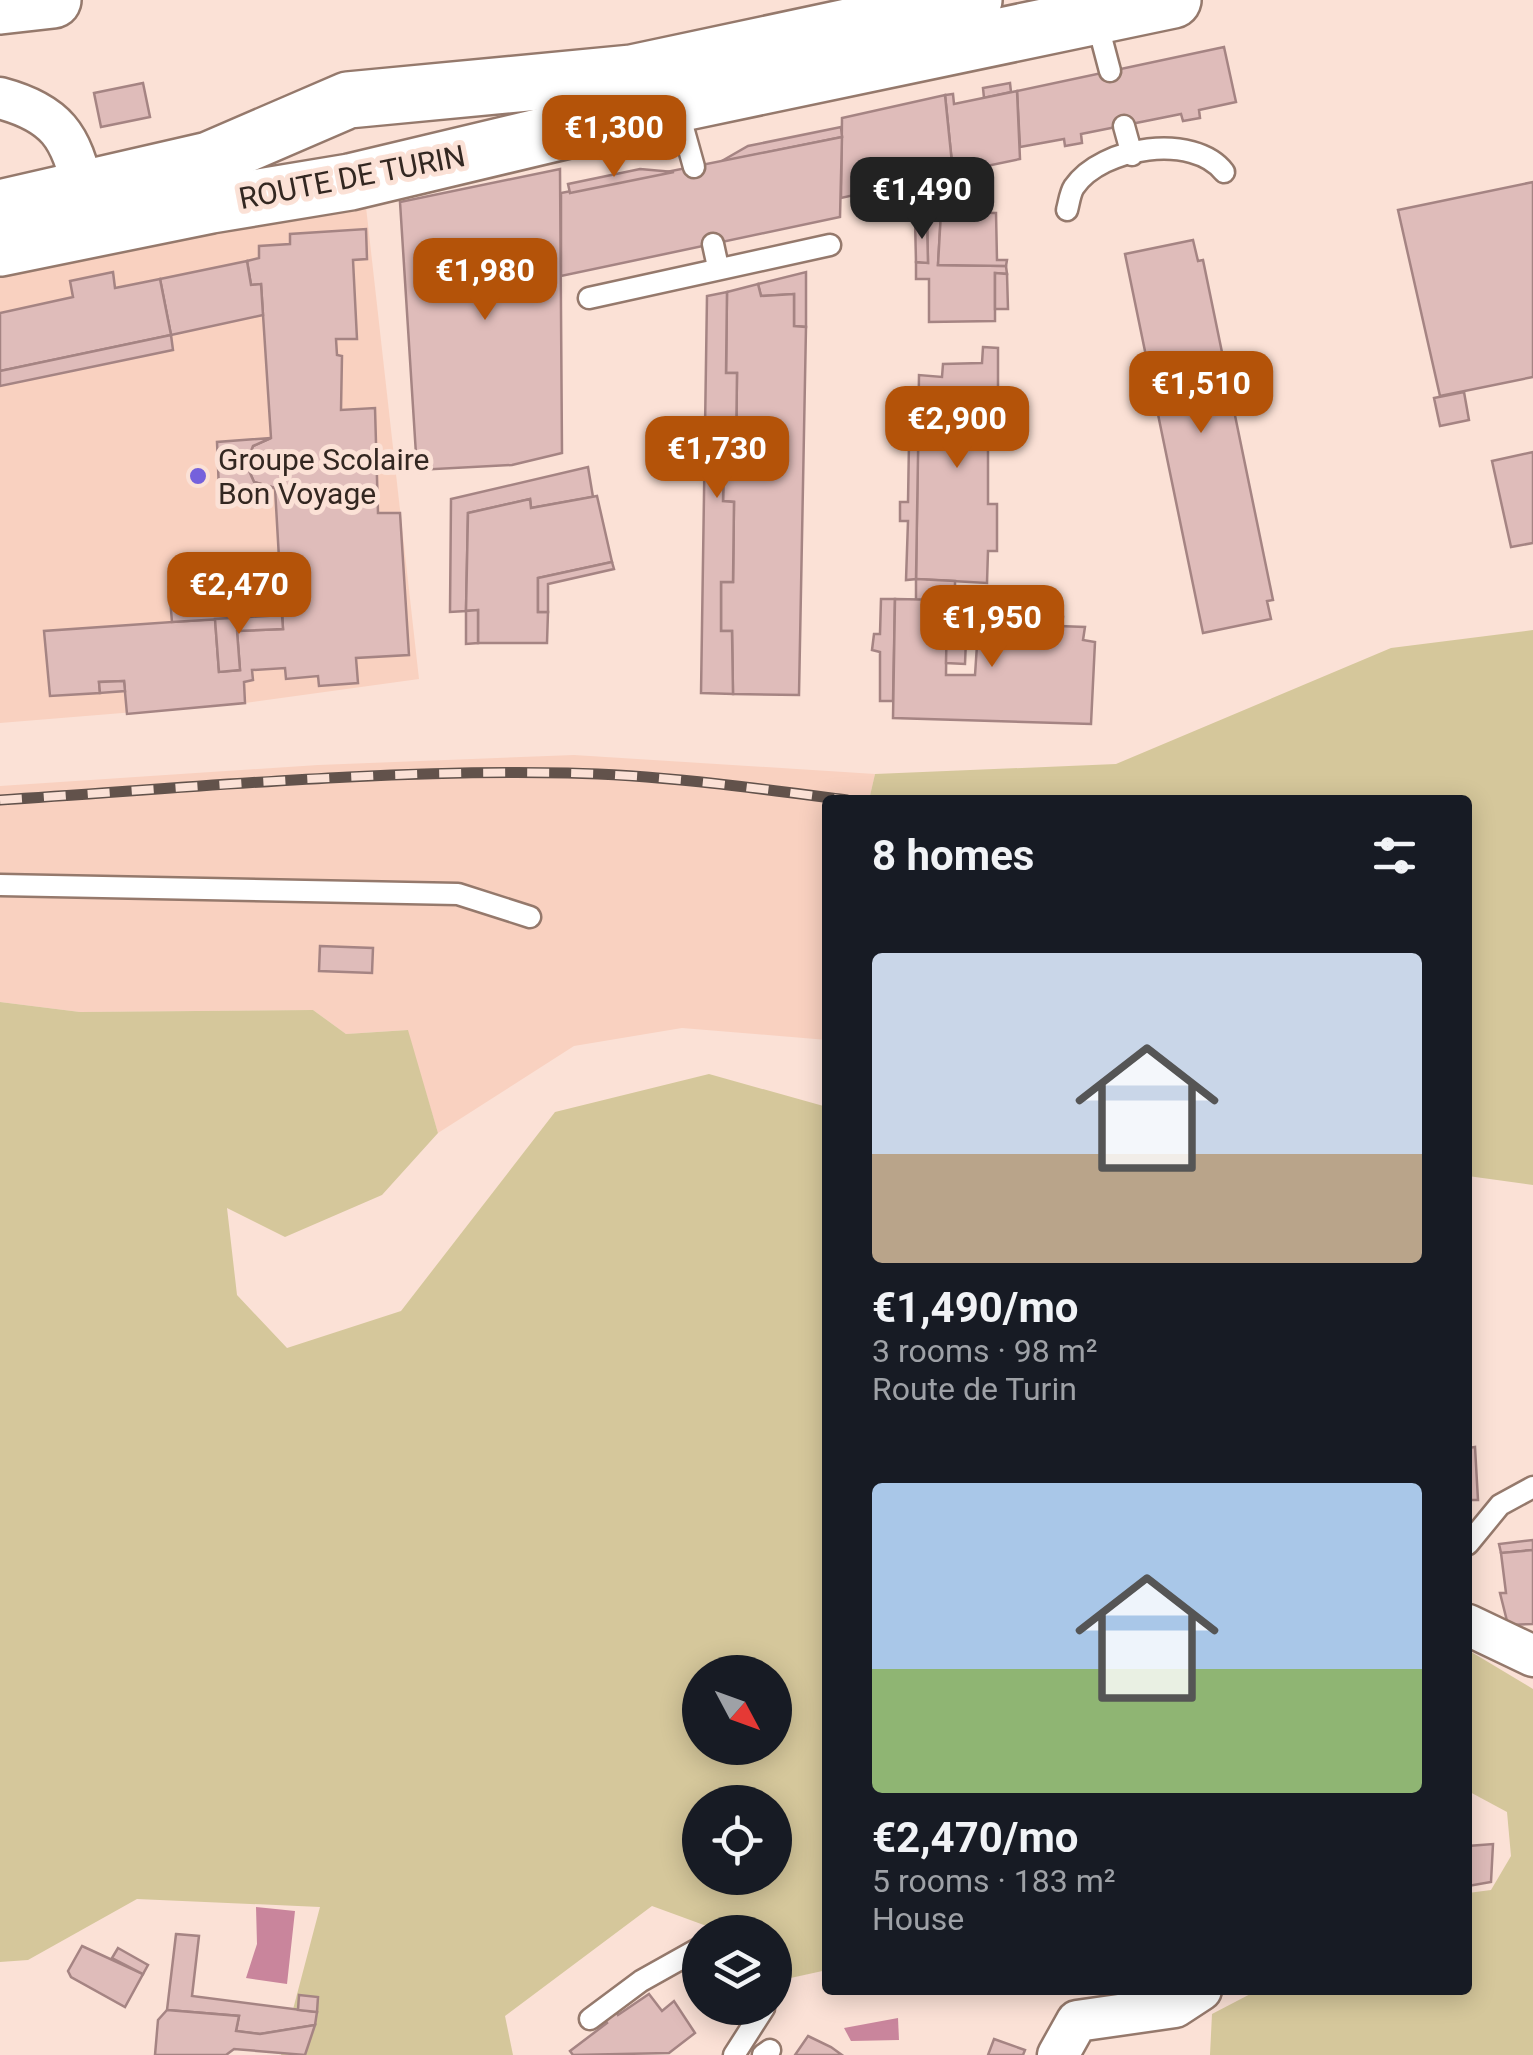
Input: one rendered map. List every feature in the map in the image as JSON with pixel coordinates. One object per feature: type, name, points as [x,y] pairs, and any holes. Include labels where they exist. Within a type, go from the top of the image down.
[{"type":"main road","points":[[0,6],[53,0]]},
{"type":"main road","name":"ROUTE DE TURIN","points":[[0,248],[211,204],[302,191],[677,104],[847,48],[974,0]]},
{"type":"main road","name":"ROUTE DE TURIN","points":[[0,208],[208,160],[348,100],[404,92],[572,82],[1095,16],[1173,0]]},
{"type":"main road","points":[[404,92],[384,142],[408,168]]},
{"type":"main road","points":[[280,128],[305,158],[302,191]]},
{"type":"street","points":[[0,98],[49,117],[76,152],[84,191]]},
{"type":"street","points":[[1472,1627],[1533,1656]]},
{"type":"street","points":[[1058,2055],[1077,2021],[1175,2007],[1193,1995]]},
{"type":"lane","points":[[1095,16],[1110,71]]},
{"type":"lane","points":[[677,104],[694,167]]},
{"type":"lane","points":[[1124,126],[1132,155]]},
{"type":"lane","points":[[1067,210],[1074,187],[1100,164],[1132,155],[1169,148],[1200,152],[1214,158],[1224,172]]},
{"type":"lane","points":[[713,244],[718,268]]},
{"type":"lane","points":[[588,298],[830,244]]},
{"type":"lane","points":[[0,885],[458,894],[530,917]]},
{"type":"lane","points":[[1472,1539],[1500,1505],[1533,1487]]},
{"type":"lane","points":[[590,2018],[641,1980],[682,1958]]},
{"type":"lane","points":[[734,2055],[753,2025]]},
{"type":"shaded area","name":"Groupe Scolaire Bon Voyage","points":[[365,198],[419,679],[245,703],[0,723],[0,273]]},
{"type":"shaded area","points":[[1533,630],[1533,1185],[1472,1177],[1472,795],[870,795],[875,774],[1116,764],[1391,648]]},
{"type":"shaded area","points":[[574,755],[875,774],[870,795],[822,795],[822,1040],[682,1028],[574,1046],[438,1133],[407,1030],[346,1034],[313,1010],[80,1012],[0,1002],[0,786],[318,765]]},
{"type":"shaded area","points":[[0,1002],[80,1012],[313,1010],[346,1034],[408,1030],[438,1133],[382,1195],[285,1237],[227,1208],[237,1295],[287,1348],[401,1311],[555,1112],[709,1074],[822,1106],[822,1971],[792,1978],[792,1915],[682,1917],[652,1906],[505,2016],[513,2055],[281,2055],[320,1907],[137,1899],[28,1960],[0,1962]]},
{"type":"shaded area","points":[[1472,1652],[1533,1689],[1533,2055],[1210,2055],[1212,2014],[1248,1995],[1472,1995],[1472,1892],[1491,1890],[1511,1856],[1507,1812],[1472,1793]]},
{"type":"shaded area","points":[[256,1907],[295,1911],[287,1984],[246,1978],[257,1944]]},
{"type":"shaded area","points":[[898,2018],[899,2040],[851,2041],[844,2028]]},
{"type":"building","points":[[1224,47],[1236,102],[1199,110],[1200,118],[1183,121],[1181,114],[1081,134],[1082,143],[1065,146],[1064,139],[1020,147],[1017,91]]},
{"type":"building","points":[[143,83],[150,117],[101,127],[94,93]]},
{"type":"building","points":[[1010,83],[1011,92],[984,98],[983,88]]},
{"type":"building","points":[[1017,91],[1020,159],[953,173],[945,95],[953,94],[954,104]]},
{"type":"building","points":[[945,95],[953,173],[841,198],[842,118]]},
{"type":"building","points":[[841,127],[842,137],[720,162],[748,146]]},
{"type":"building","points":[[842,137],[840,217],[561,276],[561,193]]},
{"type":"building","points":[[560,169],[562,453],[512,465],[417,470],[400,202]]},
{"type":"building","points":[[640,169],[674,172],[570,193],[568,184]]},
{"type":"building","points":[[1533,182],[1533,377],[1440,396],[1398,210]]},
{"type":"building","points":[[927,212],[941,212],[938,265],[1006,266],[1007,274],[995,273],[995,321],[929,322],[929,279],[916,279],[916,262],[928,263]]},
{"type":"building","points":[[941,212],[996,213],[997,260],[1007,260],[1006,266],[938,265]]},
{"type":"building","points":[[915,220],[927,221],[928,263],[916,262]]},
{"type":"building","points":[[366,229],[367,259],[353,260],[357,339],[336,339],[337,355],[342,356],[341,410],[375,408],[378,513],[400,513],[409,655],[356,658],[358,683],[319,686],[318,676],[286,679],[285,668],[252,670],[253,680],[244,682],[245,703],[127,714],[124,681],[99,682],[100,693],[50,696],[44,631],[215,619],[219,672],[240,670],[237,631],[283,629],[275,488],[254,482],[246,464],[253,446],[271,438],[261,284],[251,285],[247,261],[259,258],[259,246],[290,244],[290,234]]},
{"type":"building","points":[[1193,240],[1198,261],[1203,260],[1273,600],[1267,601],[1271,619],[1203,633],[1125,254]]},
{"type":"building","points":[[247,261],[251,285],[261,284],[263,315],[171,335],[160,279]]},
{"type":"building","points":[[113,272],[115,288],[160,279],[171,335],[0,371],[0,313],[73,297],[70,281]]},
{"type":"building","points":[[806,272],[806,327],[794,326],[794,294],[761,296],[758,284]]},
{"type":"building","points":[[995,273],[1007,274],[1008,309],[995,309]]},
{"type":"building","points":[[758,284],[761,296],[794,294],[794,326],[806,327],[799,695],[733,694],[732,631],[721,631],[721,582],[733,582],[734,502],[723,501],[724,454],[736,454],[737,373],[726,373],[727,292]]},
{"type":"building","points":[[727,292],[726,373],[737,373],[736,454],[724,454],[723,501],[734,502],[733,582],[721,582],[721,631],[732,631],[733,694],[701,693],[707,296]]},
{"type":"building","points":[[171,335],[173,350],[0,386],[0,371]]},
{"type":"building","points":[[983,347],[998,348],[998,440],[988,440],[988,504],[997,504],[997,551],[988,551],[987,583],[916,579],[919,375],[942,377],[943,364],[982,363]]},
{"type":"building","points":[[1464,392],[1469,420],[1440,426],[1434,398]]},
{"type":"building","points":[[909,395],[919,396],[916,579],[906,580],[908,521],[900,521],[900,502],[908,502],[909,442],[902,442],[902,424],[908,425]]},
{"type":"building","points":[[271,438],[253,446],[246,464],[254,482],[275,488],[219,491],[217,442]]},
{"type":"building","points":[[1533,452],[1533,543],[1511,547],[1492,461]]},
{"type":"building","points":[[588,467],[593,497],[531,508],[530,499],[468,513],[466,611],[450,612],[451,499]]},
{"type":"building","points":[[597,496],[612,562],[538,578],[538,612],[548,612],[547,643],[478,643],[478,610],[466,611],[468,513],[530,499],[531,508]]},
{"type":"building","points":[[612,562],[614,569],[548,584],[548,612],[538,612],[538,578]]},
{"type":"building","points":[[916,579],[955,581],[955,601],[916,600]]},
{"type":"building","points":[[253,581],[257,617],[172,622],[169,587]]},
{"type":"building","points":[[881,599],[895,599],[893,701],[880,701],[880,652],[872,650],[874,634],[880,634]]},
{"type":"building","points":[[895,599],[947,600],[946,675],[975,675],[978,630],[993,630],[993,615],[1011,616],[1011,607],[1031,608],[1031,625],[1085,627],[1083,640],[1095,642],[1091,724],[893,718]]},
{"type":"building","points":[[478,610],[478,643],[466,644],[466,611]]},
{"type":"building","points":[[947,614],[967,615],[965,664],[946,663]]},
{"type":"building","points":[[282,615],[283,629],[237,631],[240,670],[219,672],[215,619]]},
{"type":"building","points":[[1032,615],[1063,617],[1062,626],[1031,625]]},
{"type":"building","points":[[124,681],[125,691],[100,693],[99,682]]},
{"type":"building","points":[[320,946],[373,948],[372,973],[319,971]]},
{"type":"building","points":[[1475,1447],[1478,1500],[1472,1500]]},
{"type":"building","points":[[1533,1540],[1533,1550],[1501,1553],[1499,1544]]},
{"type":"building","points":[[1533,1550],[1533,1624],[1508,1625],[1500,1593],[1506,1593],[1501,1553]]},
{"type":"building","points":[[1493,1844],[1491,1882],[1472,1885],[1472,1846]]},
{"type":"building","points":[[176,1934],[199,1936],[192,1996],[317,2012],[315,2025],[260,2034],[236,2031],[239,2016],[167,2010]]},
{"type":"building","points":[[82,1946],[143,1974],[125,2007],[71,1977],[68,1971]]},
{"type":"building","points":[[118,1948],[148,1965],[143,1974],[112,1958]]},
{"type":"building","points":[[649,1994],[662,2011],[674,2001],[682,2013],[682,2025],[690,2025],[695,2033],[669,2053],[573,2055],[570,2051],[607,2023],[604,2018],[616,2011],[618,2015]]},
{"type":"building","points":[[299,1995],[318,1997],[317,2012],[298,2010]]},
{"type":"building","points":[[167,2010],[239,2016],[236,2031],[260,2034],[315,2025],[305,2055],[234,2049],[226,2055],[155,2055],[158,2020]]},
{"type":"building","points":[[808,2036],[831,2047],[842,2055],[795,2055]]},
{"type":"building","points":[[994,2039],[1025,2050],[1023,2055],[988,2055]]},
{"type":"railway","points":[[0,800],[284,780],[497,773],[638,776],[822,797]]},
{"type":"place","name":"Groupe Scolaire Bon Voyage","points":[[198,476]]}]
